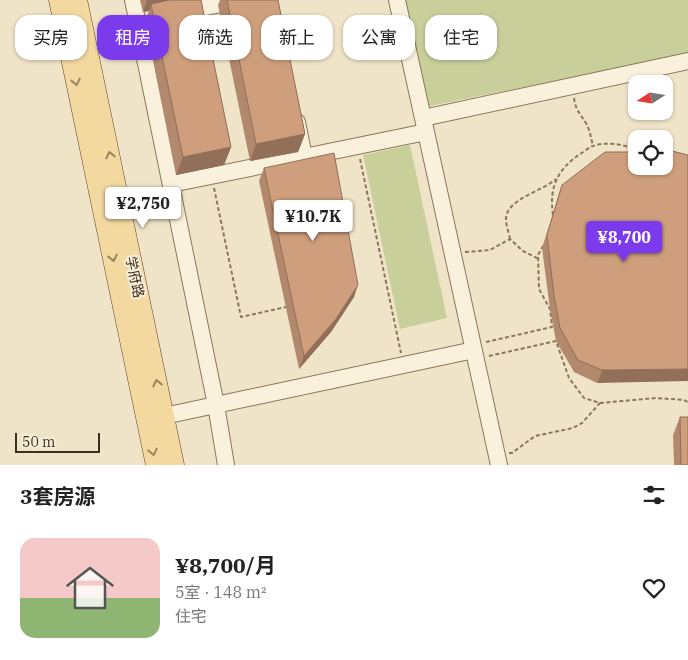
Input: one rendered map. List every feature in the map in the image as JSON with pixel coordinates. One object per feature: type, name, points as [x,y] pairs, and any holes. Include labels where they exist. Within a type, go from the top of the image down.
[{"type":"main road","name":"学府路","points":[[59,0],[156,465]]},
{"type":"main road","name":"学府路","points":[[77,0],[174,465]]},
{"type":"lane","points":[[133,0],[136,15]]},
{"type":"lane","points":[[166,15],[241,0]]},
{"type":"lane","points":[[397,0],[453,255],[480,349],[498,460]]},
{"type":"lane","points":[[145,60],[216,405],[226,465]]},
{"type":"lane","points":[[170,184],[357,146],[424,125],[572,86],[688,61]]},
{"type":"lane","points":[[294,111],[304,157]]},
{"type":"lane","points":[[164,416],[480,349]]},
{"type":"path","points":[[572,86],[575,107],[586,123],[593,146]]},
{"type":"path","points":[[554,220],[551,200],[558,174],[572,160],[593,146],[617,144],[628,147]]},
{"type":"path","points":[[357,146],[403,365]]},
{"type":"path","points":[[212,176],[241,316],[287,307]]},
{"type":"path","points":[[539,259],[523,251],[510,239],[506,218],[509,208],[525,197],[546,187],[557,178]]},
{"type":"path","points":[[453,255],[470,250],[490,250],[510,239]]},
{"type":"path","points":[[546,242],[538,255],[539,289],[550,309],[552,327],[484,342],[480,349],[487,356],[556,341],[569,378],[584,398],[600,404],[656,398],[688,402]]},
{"type":"path","points":[[498,460],[512,453],[535,436],[573,428],[582,423],[600,404]]},
{"type":"green space","points":[[403,0],[688,0],[688,54],[425,107],[415,58],[415,15],[406,15]]},
{"type":"green space","points":[[410,145],[447,318],[400,329],[363,155]]},
{"type":"building","points":[[169,0],[201,0],[204,15],[179,15],[179,60],[213,60],[231,147],[183,157],[163,60],[169,60],[169,15],[153,15],[151,4]]},
{"type":"building","points":[[227,0],[278,0],[281,15],[261,15],[261,60],[290,60],[305,134],[256,144],[239,60],[251,60],[251,15],[230,15]]},
{"type":"building","points":[[673,151],[688,155],[688,369],[602,370],[578,360],[560,328],[554,296],[547,235],[562,185],[605,152],[628,152],[628,175],[673,175]]},
{"type":"building","points":[[334,153],[358,285],[336,319],[304,356],[264,168]]},
{"type":"building","points":[[680,417],[688,417],[688,465],[681,465]]}]
